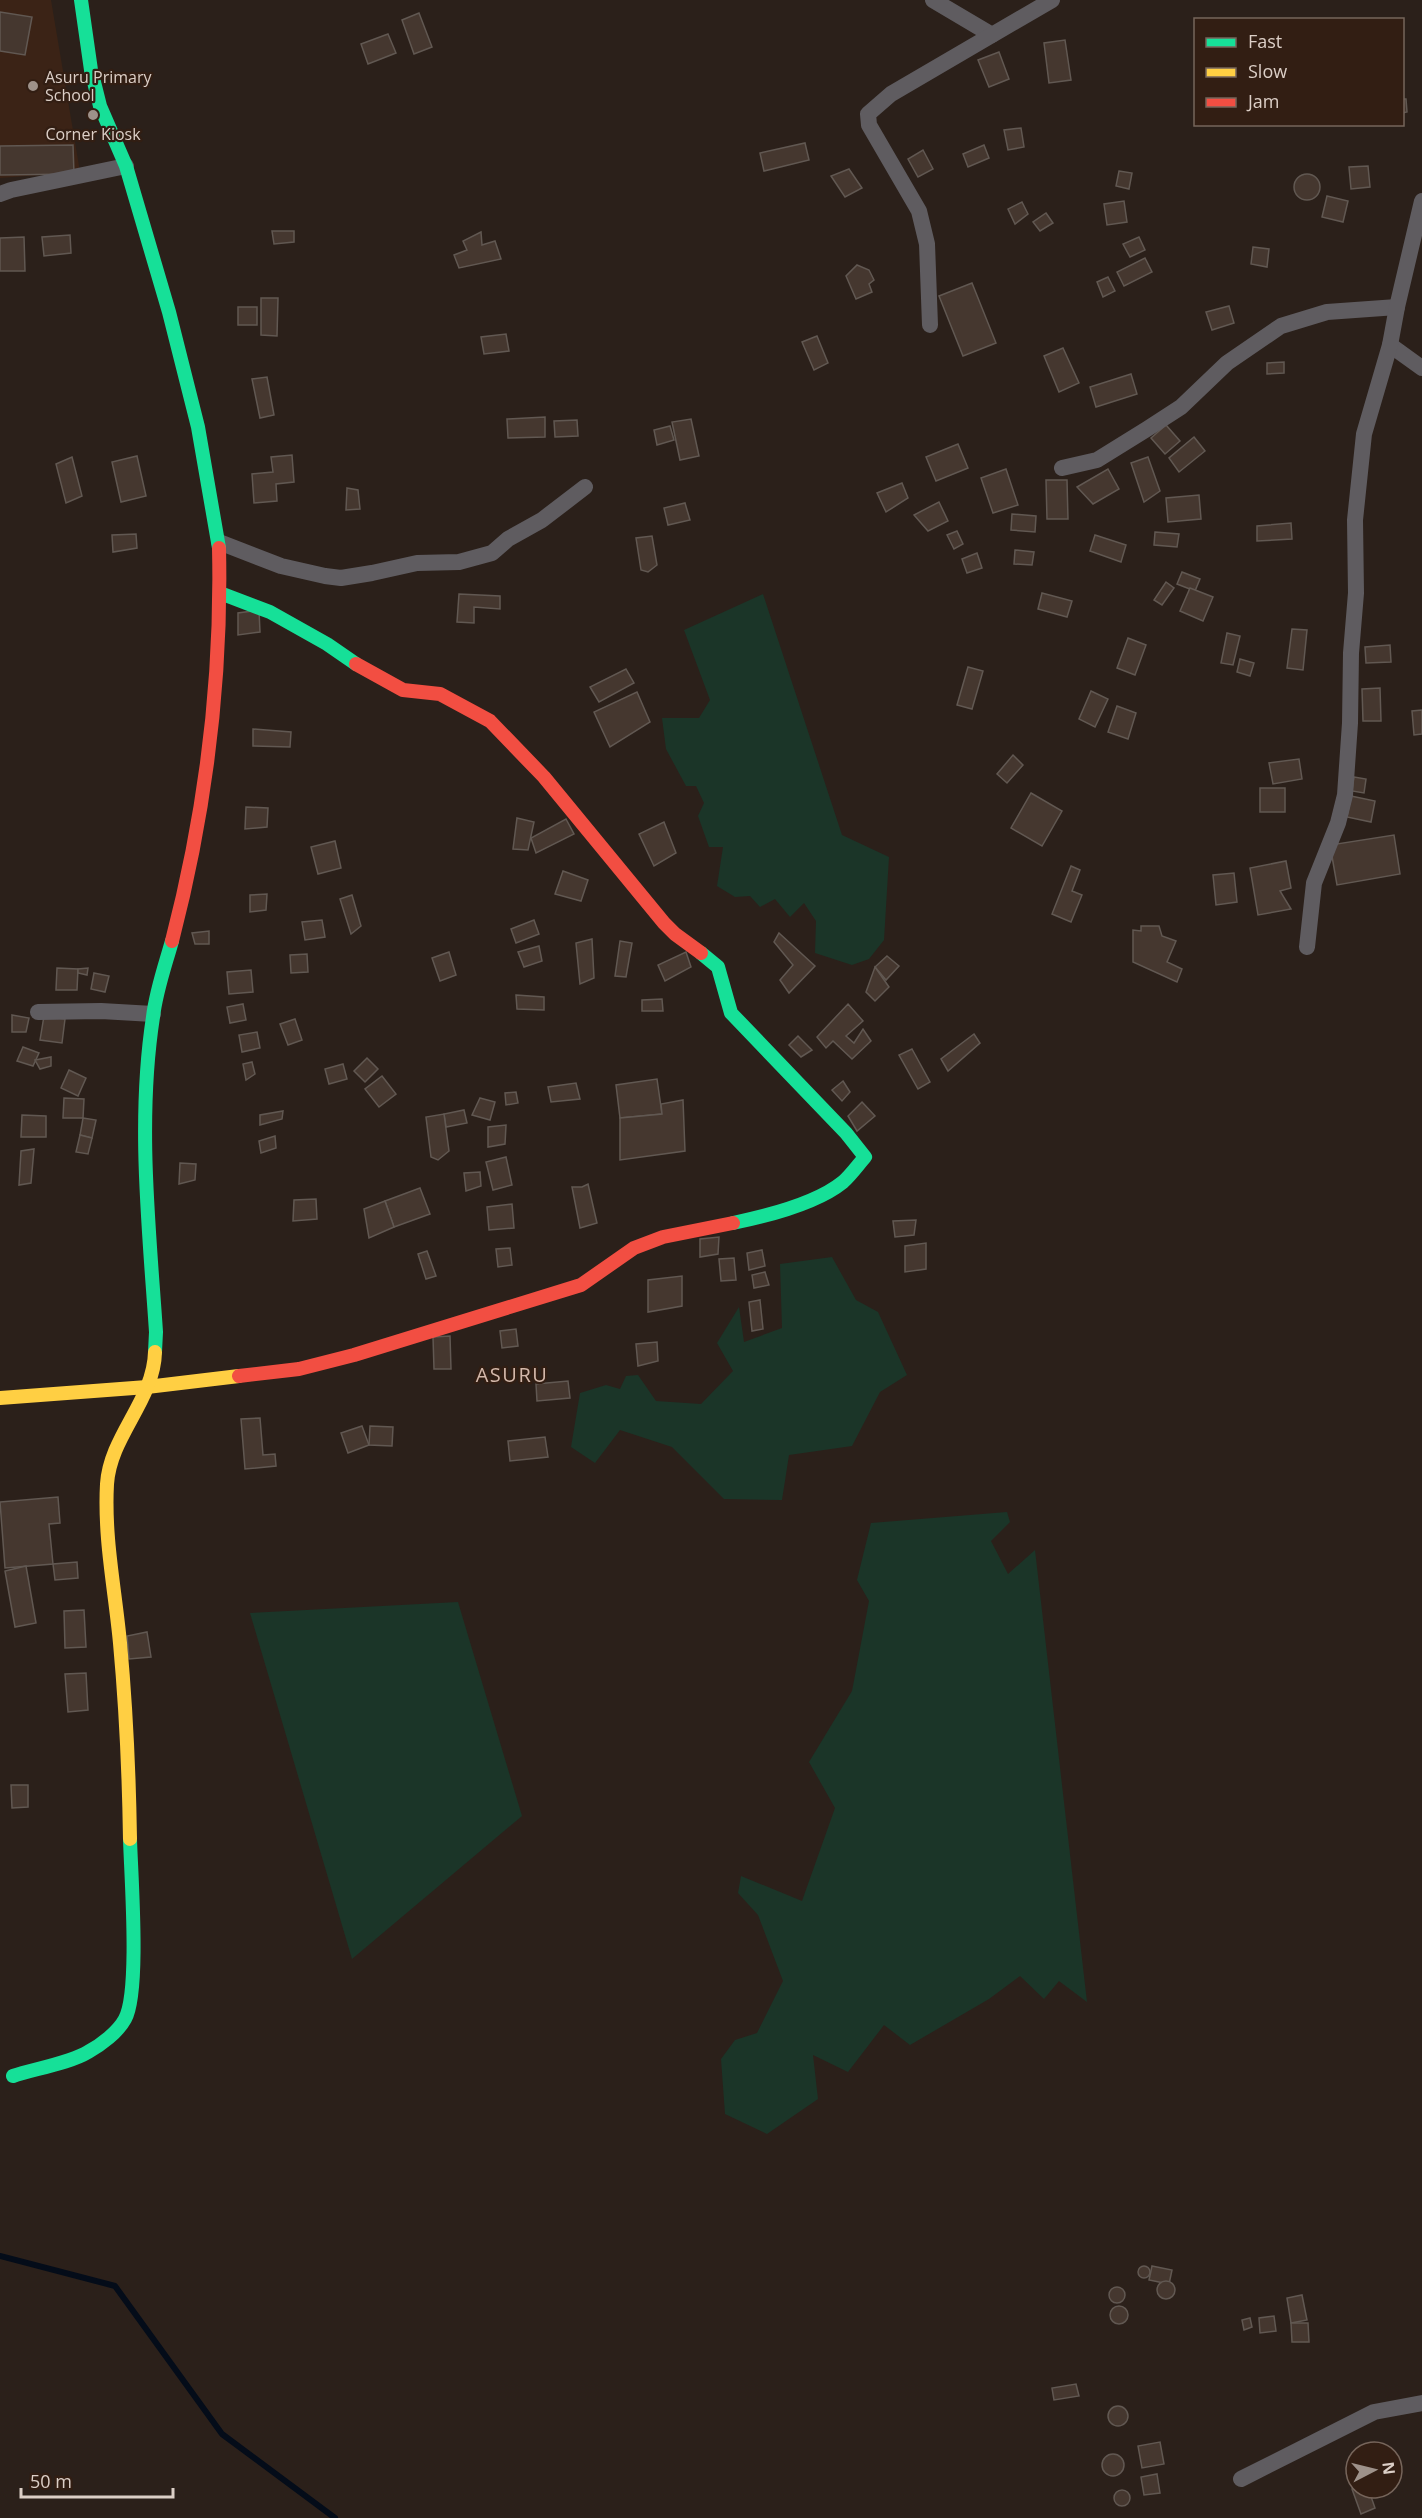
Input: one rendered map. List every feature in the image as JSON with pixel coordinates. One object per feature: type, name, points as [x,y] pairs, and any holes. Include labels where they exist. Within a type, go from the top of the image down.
[{"type":"street","points":[[13,2076],[87,2053],[111,2035],[125,2020],[130,2007],[133,1975],[130,1820],[120,1642],[106,1537],[107,1481],[114,1453],[147,1387],[155,1361],[156,1332],[144,1143],[147,1063],[153,1014],[185,890],[209,751],[220,593],[219,543],[198,427],[169,312],[126,166],[99,106],[91,70],[81,0]]},
{"type":"street","points":[[933,0],[992,35]]},
{"type":"street","points":[[930,325],[927,243],[919,211],[869,125],[867,117],[891,94],[1052,0]]},
{"type":"street","points":[[0,194],[126,166]]},
{"type":"street","points":[[1307,946],[1314,883],[1338,823],[1345,795],[1356,593],[1354,520],[1364,434],[1390,345],[1422,201]]},
{"type":"street","points":[[1062,468],[1096,460],[1148,429],[1181,406],[1227,363],[1281,326],[1327,312],[1397,307]]},
{"type":"street","points":[[1390,345],[1422,368]]},
{"type":"street","points":[[219,543],[281,566],[340,578],[417,563],[459,562],[492,553],[508,539],[542,520],[585,487]]},
{"type":"street","points":[[0,1398],[147,1387],[299,1369],[354,1355],[581,1285],[634,1248],[663,1237],[757,1218],[824,1195],[844,1181],[865,1157],[846,1133],[731,1013],[718,967],[675,934],[544,777],[490,721],[440,694],[404,690],[345,658],[327,644],[270,612],[220,593]]},
{"type":"street","points":[[38,1012],[101,1011],[153,1014]]},
{"type":"street","points":[[1241,2479],[1374,2412],[1422,2403]]},
{"type":"shaded area","name":"Asuru Primary School","points":[[0,0],[51,0],[80,172],[0,178]]},
{"type":"green space","points":[[763,594],[842,835],[889,857],[884,940],[869,959],[852,965],[815,953],[816,921],[804,903],[790,917],[775,899],[760,907],[750,896],[735,897],[717,886],[723,847],[709,847],[698,816],[704,803],[696,786],[686,786],[666,749],[662,718],[699,718],[710,700],[684,630]]},
{"type":"green space","points":[[832,1257],[856,1300],[878,1312],[907,1375],[880,1392],[852,1446],[789,1455],[782,1500],[724,1499],[672,1447],[620,1430],[595,1463],[571,1447],[580,1393],[606,1385],[620,1389],[626,1376],[638,1375],[656,1401],[701,1404],[733,1371],[717,1343],[739,1307],[744,1342],[782,1328],[780,1264]]},
{"type":"green space","points":[[1007,1512],[1010,1522],[991,1541],[1008,1574],[1035,1550],[1087,2002],[1059,1981],[1044,1999],[1020,1976],[989,1999],[910,2045],[884,2025],[848,2072],[813,2055],[818,2099],[767,2134],[725,2114],[721,2059],[735,2040],[757,2033],[783,1981],[758,1915],[738,1893],[741,1876],[802,1901],[835,1808],[809,1762],[852,1691],[869,1601],[857,1580],[871,1523]]},
{"type":"green space","points":[[458,1602],[522,1816],[352,1959],[250,1613]]},
{"type":"building","points":[[0,12],[32,17],[25,55],[0,51]]},
{"type":"building","points":[[419,13],[432,47],[414,54],[402,20]]},
{"type":"building","points":[[388,34],[396,53],[368,64],[361,44]]},
{"type":"building","points":[[1065,40],[1071,80],[1049,83],[1044,43]]},
{"type":"building","points":[[999,52],[1009,79],[989,87],[978,60]]},
{"type":"building","points":[[1404,99],[1406,99],[1407,112],[1404,113]]},
{"type":"building","points":[[1021,128],[1024,147],[1008,150],[1004,130]]},
{"type":"building","points":[[805,143],[809,160],[764,171],[760,153]]},
{"type":"building","points":[[73,145],[74,174],[0,175],[0,146]]},
{"type":"building","points":[[984,145],[989,158],[968,167],[963,154]]},
{"type":"building","points":[[923,150],[933,169],[918,177],[908,159]]},
{"type":"building","points":[[1368,166],[1370,187],[1351,189],[1349,167]]},
{"type":"building","points":[[849,169],[862,188],[845,197],[831,176]]},
{"type":"building","points":[[1119,171],[1132,173],[1129,189],[1116,186]]},
{"type":"building","points":[[1307,174],[1316,178],[1320,187],[1316,196],[1307,200],[1298,196],[1294,187],[1298,178]]},
{"type":"building","points":[[1327,196],[1348,201],[1343,222],[1322,217]]},
{"type":"building","points":[[1124,201],[1127,222],[1107,225],[1104,204]]},
{"type":"building","points":[[1022,202],[1028,214],[1015,224],[1008,209]]},
{"type":"building","points":[[1046,213],[1053,223],[1040,231],[1033,222]]},
{"type":"building","points":[[272,231],[294,231],[294,242],[274,244]]},
{"type":"building","points":[[481,232],[482,245],[495,241],[501,259],[459,268],[454,255],[467,250],[463,241]]},
{"type":"building","points":[[70,235],[71,253],[44,256],[42,237]]},
{"type":"building","points":[[24,237],[25,271],[0,271],[0,238]]},
{"type":"building","points":[[1139,237],[1145,250],[1130,257],[1123,244]]},
{"type":"building","points":[[1253,247],[1269,249],[1267,267],[1251,264]]},
{"type":"building","points":[[1145,258],[1152,272],[1124,286],[1117,272]]},
{"type":"building","points":[[857,265],[869,270],[874,280],[869,284],[872,292],[856,299],[846,276]]},
{"type":"building","points":[[1108,277],[1115,291],[1103,297],[1097,282]]},
{"type":"building","points":[[972,283],[996,343],[963,356],[939,296]]},
{"type":"building","points":[[261,298],[278,298],[277,336],[261,335]]},
{"type":"building","points":[[1229,306],[1234,323],[1212,330],[1206,312]]},
{"type":"building","points":[[238,307],[257,307],[257,325],[238,325]]},
{"type":"building","points":[[506,334],[509,351],[484,354],[481,337]]},
{"type":"building","points":[[817,336],[828,363],[814,370],[802,342]]},
{"type":"building","points":[[1063,348],[1079,383],[1059,392],[1044,356]]},
{"type":"building","points":[[1284,362],[1284,373],[1267,374],[1267,363]]},
{"type":"building","points":[[1131,374],[1137,394],[1096,407],[1090,387]]},
{"type":"building","points":[[267,377],[274,415],[260,418],[252,379]]},
{"type":"building","points":[[545,417],[545,437],[508,438],[507,419]]},
{"type":"building","points":[[691,419],[699,456],[680,460],[672,422]]},
{"type":"building","points":[[577,420],[578,436],[555,437],[554,421]]},
{"type":"building","points":[[1166,425],[1180,441],[1165,454],[1151,438]]},
{"type":"building","points":[[670,426],[674,440],[657,445],[654,430]]},
{"type":"building","points":[[1194,437],[1205,451],[1179,472],[1169,458]]},
{"type":"building","points":[[958,444],[968,468],[936,481],[926,457]]},
{"type":"building","points":[[292,455],[294,482],[276,484],[277,501],[254,503],[252,474],[273,472],[271,457]]},
{"type":"building","points":[[137,456],[146,496],[121,502],[112,462]]},
{"type":"building","points":[[72,457],[82,496],[66,503],[56,464]]},
{"type":"building","points":[[1148,457],[1160,491],[1144,502],[1131,463]]},
{"type":"building","points":[[1006,469],[1018,505],[993,513],[981,478]]},
{"type":"building","points":[[1108,469],[1119,489],[1093,504],[1077,487]]},
{"type":"building","points":[[1046,480],[1067,480],[1068,519],[1047,519]]},
{"type":"building","points":[[902,483],[908,498],[886,512],[877,493]]},
{"type":"building","points":[[347,488],[358,490],[360,509],[346,510]]},
{"type":"building","points":[[1199,495],[1201,519],[1168,522],[1166,498]]},
{"type":"building","points":[[939,502],[948,521],[928,531],[914,515]]},
{"type":"building","points":[[685,503],[690,520],[668,525],[664,508]]},
{"type":"building","points":[[1012,514],[1036,516],[1035,532],[1011,530]]},
{"type":"building","points":[[1291,523],[1292,539],[1257,541],[1257,526]]},
{"type":"building","points":[[957,531],[963,544],[954,549],[947,535]]},
{"type":"building","points":[[1155,532],[1179,534],[1177,547],[1154,545]]},
{"type":"building","points":[[136,534],[137,548],[113,552],[112,535]]},
{"type":"building","points":[[1095,535],[1126,545],[1121,562],[1090,551]]},
{"type":"building","points":[[652,536],[657,565],[648,572],[641,570],[636,538]]},
{"type":"building","points":[[1015,550],[1034,552],[1032,565],[1014,564]]},
{"type":"building","points":[[977,553],[982,568],[967,573],[962,559]]},
{"type":"building","points":[[1182,572],[1200,579],[1195,591],[1177,584]]},
{"type":"building","points":[[1166,582],[1174,588],[1162,605],[1154,600]]},
{"type":"building","points":[[1190,588],[1213,597],[1203,621],[1180,611]]},
{"type":"building","points":[[1042,593],[1072,601],[1067,617],[1038,609]]},
{"type":"building","points":[[459,594],[500,596],[500,609],[474,607],[474,623],[457,622]]},
{"type":"building","points":[[259,610],[260,632],[238,635],[238,613]]},
{"type":"building","points":[[1292,629],[1307,630],[1303,670],[1287,668]]},
{"type":"building","points":[[1227,633],[1240,636],[1233,665],[1221,663]]},
{"type":"building","points":[[1128,638],[1146,645],[1135,675],[1117,668]]},
{"type":"building","points":[[1390,645],[1391,662],[1366,663],[1365,647]]},
{"type":"building","points":[[1240,659],[1254,663],[1250,676],[1237,672]]},
{"type":"building","points":[[968,667],[983,671],[972,709],[957,705]]},
{"type":"building","points":[[626,669],[634,683],[599,702],[590,687]]},
{"type":"building","points":[[1380,688],[1381,721],[1363,721],[1362,689]]},
{"type":"building","points":[[1091,691],[1108,699],[1095,727],[1079,719]]},
{"type":"building","points":[[637,692],[650,722],[610,747],[594,712]]},
{"type":"building","points":[[1117,706],[1136,713],[1128,739],[1108,732]]},
{"type":"building","points":[[1422,710],[1422,734],[1414,735],[1412,711]]},
{"type":"building","points":[[253,729],[291,732],[290,747],[253,746]]},
{"type":"building","points":[[1013,755],[1023,765],[1007,783],[997,774]]},
{"type":"building","points":[[1299,759],[1302,779],[1273,784],[1269,763]]},
{"type":"building","points":[[1354,777],[1366,779],[1364,793],[1352,791]]},
{"type":"building","points":[[1260,788],[1285,788],[1285,812],[1260,812]]},
{"type":"building","points":[[1031,793],[1062,811],[1042,846],[1011,828]]},
{"type":"building","points":[[1351,796],[1375,801],[1371,822],[1347,817]]},
{"type":"building","points":[[246,807],[268,808],[267,827],[245,829]]},
{"type":"building","points":[[517,818],[534,822],[528,850],[513,849]]},
{"type":"building","points":[[566,819],[574,834],[536,853],[531,838]]},
{"type":"building","points":[[664,822],[676,853],[654,866],[639,834]]},
{"type":"building","points":[[1394,835],[1400,874],[1337,885],[1330,845]]},
{"type":"building","points":[[335,841],[341,868],[318,874],[311,847]]},
{"type":"building","points":[[1286,861],[1291,888],[1280,891],[1291,909],[1258,915],[1250,868]]},
{"type":"building","points":[[1071,866],[1080,870],[1072,891],[1082,895],[1071,922],[1052,914]]},
{"type":"building","points":[[563,871],[588,880],[581,901],[555,894]]},
{"type":"building","points":[[1234,873],[1237,902],[1216,905],[1213,875]]},
{"type":"building","points":[[267,894],[266,910],[250,912],[250,895]]},
{"type":"building","points":[[352,895],[361,926],[351,934],[340,899]]},
{"type":"building","points":[[322,920],[325,937],[305,940],[302,922]]},
{"type":"building","points":[[534,920],[539,934],[516,943],[511,929]]},
{"type":"building","points":[[1141,926],[1159,926],[1162,936],[1176,941],[1167,962],[1182,969],[1177,982],[1133,962],[1133,930],[1141,931]]},
{"type":"building","points":[[209,931],[209,944],[195,944],[192,933]]},
{"type":"building","points":[[779,933],[815,966],[789,993],[780,980],[793,965],[774,942]]},
{"type":"building","points":[[592,939],[594,978],[580,984],[576,943]]},
{"type":"building","points":[[620,941],[632,943],[626,977],[615,976]]},
{"type":"building","points":[[539,946],[542,961],[524,967],[518,952]]},
{"type":"building","points":[[449,952],[456,975],[440,981],[432,958]]},
{"type":"building","points":[[686,952],[691,967],[665,981],[658,965]]},
{"type":"building","points":[[307,954],[308,972],[291,973],[290,955]]},
{"type":"building","points":[[887,956],[899,966],[886,980],[875,967]]},
{"type":"building","points":[[875,967],[889,987],[875,1001],[866,992]]},
{"type":"building","points":[[57,968],[78,969],[77,990],[56,990]]},
{"type":"building","points":[[88,968],[87,975],[78,973],[78,969]]},
{"type":"building","points":[[251,970],[253,992],[229,994],[227,972]]},
{"type":"building","points":[[94,973],[109,976],[105,992],[91,989]]},
{"type":"building","points":[[516,995],[544,997],[544,1010],[517,1009]]},
{"type":"building","points":[[662,999],[663,1011],[642,1011],[642,1000]]},
{"type":"building","points":[[243,1004],[246,1020],[230,1023],[227,1007]]},
{"type":"building","points":[[848,1004],[863,1021],[846,1036],[854,1043],[863,1029],[871,1041],[852,1059],[833,1041],[826,1048],[817,1037]]},
{"type":"building","points":[[12,1015],[29,1018],[26,1032],[12,1032]]},
{"type":"building","points":[[44,1016],[65,1019],[62,1043],[40,1040]]},
{"type":"building","points":[[295,1019],[302,1040],[288,1045],[280,1024]]},
{"type":"building","points":[[257,1032],[260,1048],[242,1052],[239,1035]]},
{"type":"building","points":[[974,1034],[980,1043],[948,1071],[941,1059]]},
{"type":"building","points":[[798,1036],[812,1050],[801,1057],[789,1045]]},
{"type":"building","points":[[23,1047],[39,1053],[33,1066],[17,1061]]},
{"type":"building","points":[[912,1049],[930,1082],[918,1089],[899,1055]]},
{"type":"building","points":[[51,1057],[51,1066],[40,1069],[35,1060]]},
{"type":"building","points":[[367,1058],[378,1069],[365,1082],[354,1071]]},
{"type":"building","points":[[252,1062],[255,1074],[246,1080],[243,1064]]},
{"type":"building","points":[[343,1064],[347,1079],[329,1084],[325,1069]]},
{"type":"building","points":[[69,1070],[86,1078],[78,1096],[61,1088]]},
{"type":"building","points":[[382,1076],[396,1094],[379,1107],[365,1089]]},
{"type":"building","points":[[657,1079],[662,1114],[620,1118],[616,1085]]},
{"type":"building","points":[[843,1081],[850,1092],[842,1101],[832,1090]]},
{"type":"building","points":[[576,1083],[580,1099],[551,1102],[548,1087]]},
{"type":"building","points":[[516,1092],[518,1103],[506,1105],[505,1093]]},
{"type":"building","points":[[64,1098],[84,1099],[83,1118],[63,1118]]},
{"type":"building","points":[[480,1098],[495,1102],[490,1120],[472,1115]]},
{"type":"building","points":[[683,1100],[685,1151],[620,1160],[620,1118],[662,1114],[661,1104]]},
{"type":"building","points":[[862,1102],[875,1116],[857,1131],[848,1116]]},
{"type":"building","points":[[464,1110],[467,1123],[446,1127],[444,1114]]},
{"type":"building","points":[[283,1111],[282,1119],[260,1125],[260,1115]]},
{"type":"building","points":[[444,1114],[449,1151],[438,1160],[431,1157],[426,1117]]},
{"type":"building","points":[[22,1115],[46,1116],[46,1137],[21,1137]]},
{"type":"building","points":[[83,1118],[96,1120],[92,1138],[80,1135]]},
{"type":"building","points":[[506,1125],[505,1144],[488,1147],[488,1127]]},
{"type":"building","points":[[80,1135],[92,1138],[88,1154],[76,1152]]},
{"type":"building","points":[[275,1136],[276,1148],[261,1153],[259,1141]]},
{"type":"building","points":[[34,1149],[31,1183],[19,1185],[21,1151]]},
{"type":"building","points":[[506,1157],[512,1185],[493,1190],[486,1162]]},
{"type":"building","points":[[180,1163],[196,1164],[195,1180],[179,1184]]},
{"type":"building","points":[[480,1172],[481,1186],[466,1191],[464,1173]]},
{"type":"building","points":[[588,1184],[597,1223],[580,1228],[572,1187],[582,1187]]},
{"type":"building","points":[[420,1188],[430,1214],[394,1227],[385,1201]]},
{"type":"building","points":[[316,1199],[317,1219],[293,1221],[294,1200]]},
{"type":"building","points":[[385,1201],[394,1227],[369,1238],[364,1209]]},
{"type":"building","points":[[512,1204],[514,1228],[489,1230],[487,1207]]},
{"type":"building","points":[[916,1220],[914,1235],[895,1237],[893,1221]]},
{"type":"building","points":[[719,1237],[718,1254],[700,1257],[700,1239]]},
{"type":"building","points":[[926,1243],[926,1269],[905,1272],[905,1246]]},
{"type":"building","points":[[510,1248],[512,1265],[498,1267],[496,1249]]},
{"type":"building","points":[[762,1250],[765,1266],[749,1270],[747,1253]]},
{"type":"building","points":[[427,1251],[436,1276],[426,1279],[418,1254]]},
{"type":"building","points":[[734,1258],[736,1280],[721,1281],[719,1259]]},
{"type":"building","points":[[765,1272],[769,1285],[754,1288],[752,1275]]},
{"type":"building","points":[[682,1276],[682,1306],[648,1312],[648,1280]]},
{"type":"building","points":[[760,1300],[763,1329],[752,1331],[749,1302]]},
{"type":"building","points":[[516,1329],[518,1346],[502,1348],[500,1331]]},
{"type":"building","points":[[450,1336],[451,1369],[434,1369],[433,1337]]},
{"type":"building","points":[[657,1342],[658,1361],[638,1366],[636,1344]]},
{"type":"building","points":[[568,1381],[570,1398],[537,1401],[536,1384]]},
{"type":"building","points":[[260,1418],[263,1455],[275,1454],[276,1466],[245,1469],[241,1419]]},
{"type":"building","points":[[362,1426],[369,1445],[348,1453],[341,1433]]},
{"type":"building","points":[[370,1426],[393,1427],[392,1446],[369,1445]]},
{"type":"building","points":[[545,1437],[548,1457],[510,1461],[508,1441]]},
{"type":"building","points":[[58,1497],[60,1523],[49,1524],[53,1564],[5,1568],[0,1502]]},
{"type":"building","points":[[77,1562],[78,1578],[55,1580],[53,1564]]},
{"type":"building","points":[[26,1566],[36,1623],[15,1627],[5,1571]]},
{"type":"building","points":[[84,1610],[86,1647],[65,1648],[64,1611]]},
{"type":"building","points":[[147,1632],[151,1657],[129,1659],[127,1636]]},
{"type":"building","points":[[86,1673],[88,1710],[68,1712],[65,1674]]},
{"type":"building","points":[[11,1785],[28,1785],[28,1807],[12,1808]]},
{"type":"building","points":[[1146,2266],[1150,2272],[1146,2278],[1142,2278],[1138,2270]]},
{"type":"building","points":[[1152,2266],[1172,2270],[1169,2284],[1149,2280]]},
{"type":"building","points":[[1166,2281],[1172,2284],[1175,2290],[1172,2296],[1166,2299],[1160,2296],[1157,2290],[1160,2284]]},
{"type":"building","points":[[1117,2287],[1123,2289],[1125,2295],[1123,2301],[1117,2303],[1111,2301],[1109,2295],[1111,2289]]},
{"type":"building","points":[[1302,2295],[1307,2320],[1291,2323],[1287,2298]]},
{"type":"building","points":[[1119,2306],[1127,2311],[1128,2315],[1123,2323],[1119,2324],[1111,2319],[1110,2315],[1115,2307]]},
{"type":"building","points":[[1274,2316],[1276,2331],[1260,2333],[1259,2318]]},
{"type":"building","points":[[1250,2318],[1252,2327],[1244,2330],[1242,2320]]},
{"type":"building","points":[[1291,2323],[1308,2323],[1309,2342],[1292,2342]]},
{"type":"building","points":[[1076,2384],[1079,2396],[1054,2400],[1052,2388]]},
{"type":"building","points":[[1118,2406],[1125,2409],[1128,2416],[1125,2423],[1118,2426],[1111,2423],[1108,2416],[1111,2409]]},
{"type":"building","points":[[1160,2442],[1164,2464],[1142,2468],[1138,2446]]},
{"type":"building","points":[[1113,2454],[1121,2457],[1124,2465],[1121,2473],[1113,2476],[1105,2473],[1102,2465],[1105,2457]]},
{"type":"building","points":[[1157,2474],[1160,2493],[1144,2495],[1141,2477]]},
{"type":"building","points":[[1119,2490],[1125,2490],[1130,2498],[1128,2504],[1119,2506],[1114,2501],[1114,2495]]},
{"type":"building","points":[[1356,2500],[1372,2500],[1375,2508],[1361,2514]]},
{"type":"waterway","points":[[0,2256],[115,2286],[222,2434],[335,2518]]},
{"type":"traffic: fast","points":[[81,0],[91,70],[100,106],[126,166],[169,312],[198,427],[219,548]]},
{"type":"traffic: fast","points":[[220,593],[270,612],[327,644],[356,664]]},
{"type":"traffic: fast","points":[[155,1352],[156,1332],[146,1174],[146,1095],[154,1007],[172,941]]},
{"type":"traffic: fast","points":[[701,953],[718,967],[731,1013],[846,1133],[865,1157],[843,1182],[819,1197],[776,1213],[733,1223]]},
{"type":"traffic: fast","points":[[13,2076],[80,2056],[109,2038],[125,2019],[130,2005],[133,1960],[130,1839]]},
{"type":"traffic: slow","points":[[130,1839],[124,1692],[108,1544],[107,1484],[116,1450],[148,1386],[155,1352]]},
{"type":"traffic: slow","points":[[0,1398],[147,1387],[239,1376]]},
{"type":"traffic: jam","points":[[172,941],[194,845],[209,746],[218,647],[219,548]]},
{"type":"traffic: jam","points":[[356,664],[403,690],[440,694],[490,721],[544,777],[664,923],[701,953]]},
{"type":"traffic: jam","points":[[239,1376],[299,1369],[354,1355],[581,1285],[634,1248],[663,1237],[733,1223]]},
{"type":"place","name":"Asuru Primary School","points":[[33,86]]},
{"type":"place","name":"Corner Kiosk","points":[[93,115]]},
{"type":"district","name":"ASURU","points":[[512,1375]]}]
